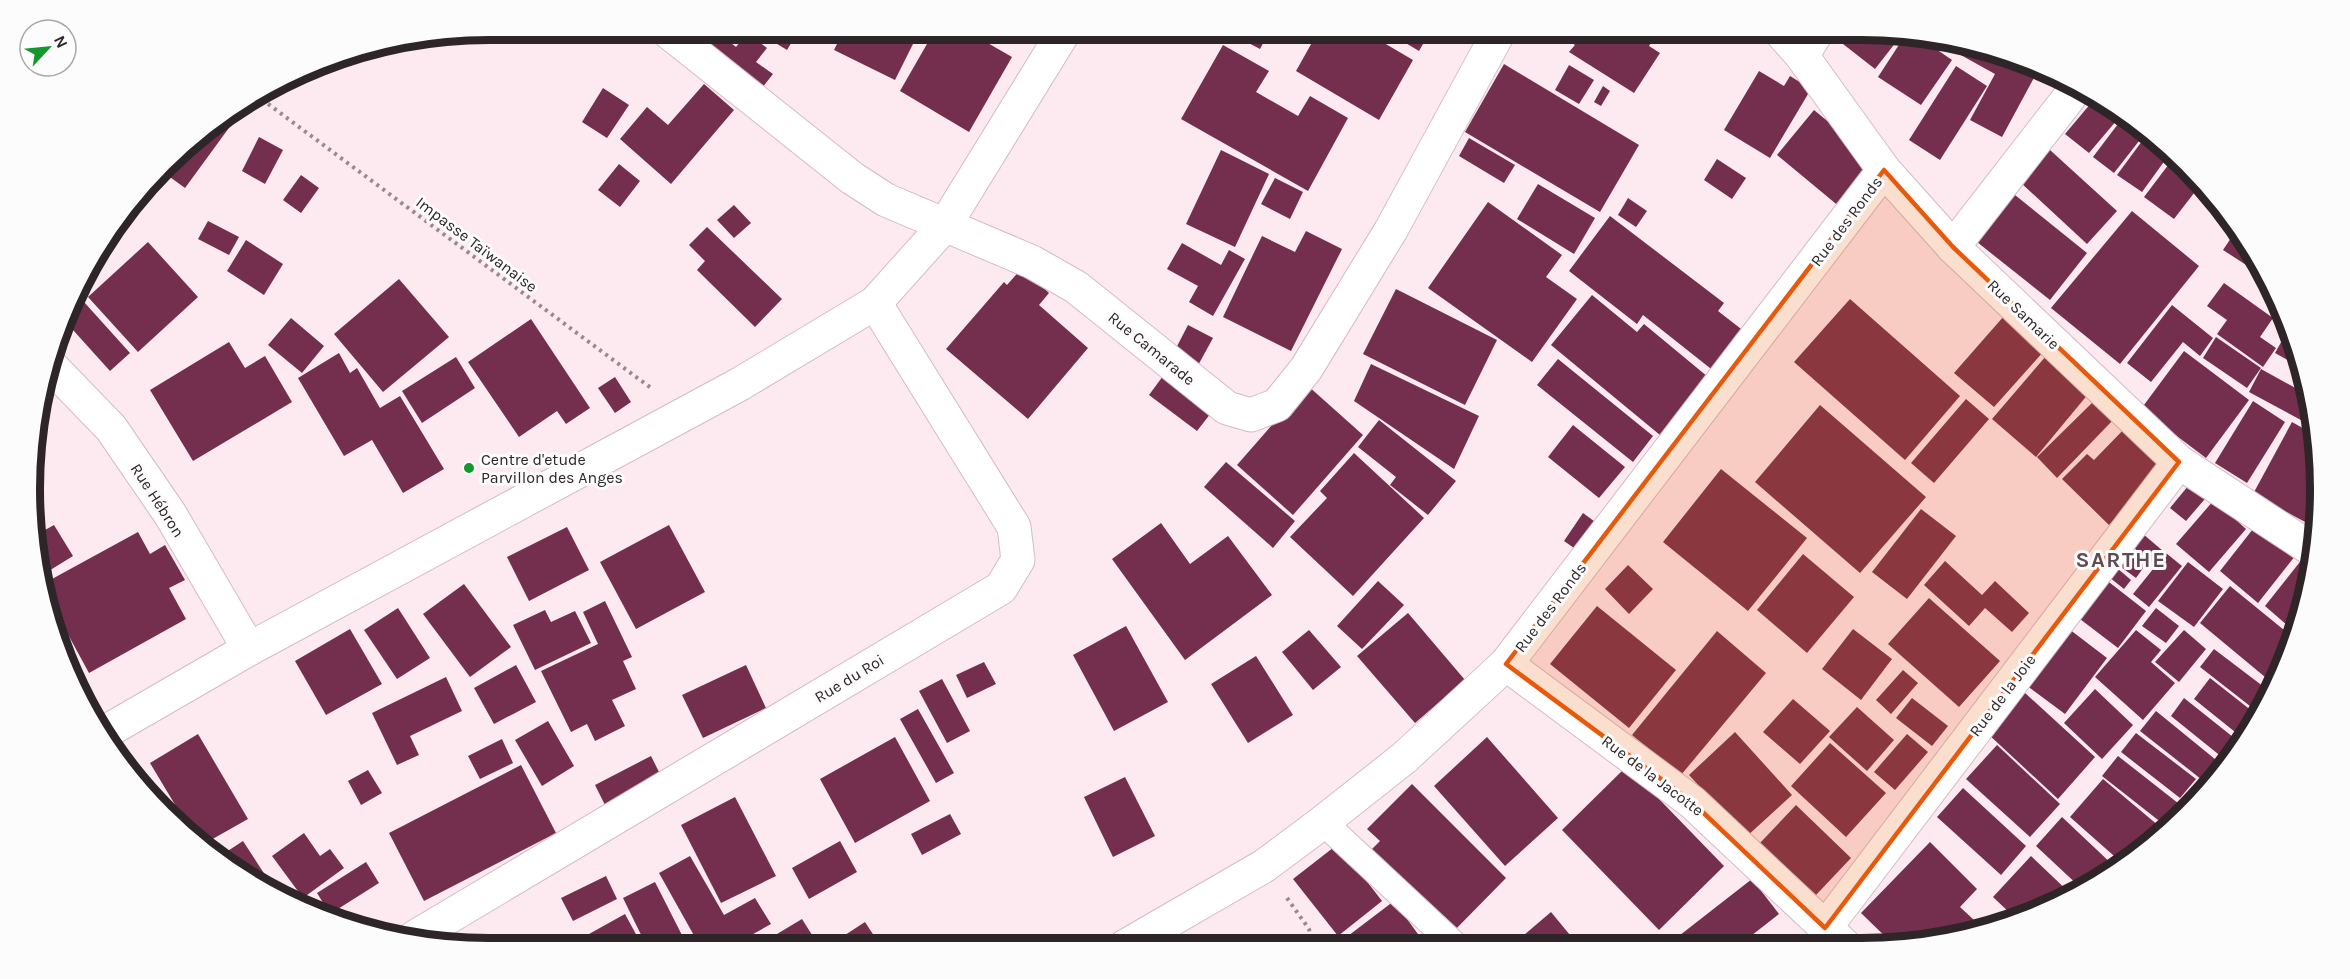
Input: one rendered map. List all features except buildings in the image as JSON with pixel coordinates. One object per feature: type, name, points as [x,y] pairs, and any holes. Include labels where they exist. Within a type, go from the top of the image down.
[{"type":"street","name":"Rue Camarade","points":[[679,40],[852,178],[886,200],[1032,262],[1076,287],[1227,408],[1251,415],[1277,405],[1306,369],[1391,230],[1495,40]]},
{"type":"street","points":[[107,724],[740,384],[875,303],[945,225],[1059,40]]},
{"type":"street","name":"Rue Samarie","points":[[1810,43],[1884,170],[1953,247],[2180,462],[2307,539]]},
{"type":"street","points":[[1953,247],[2072,94]]},
{"type":"street","name":"Rue des Ronds","points":[[1138,939],[1264,866],[1323,822],[1404,758],[1506,664],[1884,170]]},
{"type":"street","name":"Rue du Roi","points":[[421,933],[1001,588],[1018,560],[1014,527],[875,303]]},
{"type":"street","name":"Rue Hébron","points":[[56,372],[111,428],[170,514],[249,649]]},
{"type":"street","name":"Rue de la Joie","points":[[1834,937],[2180,462]]},
{"type":"street","name":"Rue de la Jacotte","points":[[1506,664],[1692,802],[1834,937]]},
{"type":"lane","points":[[1323,822],[1448,939]]},
{"type":"path","name":"Impasse Taïwanaise","points":[[265,101],[685,413]]},
{"type":"path","points":[[1264,866],[1309,929],[1311,939]]},
{"type":"highlighted area","points":[[1884,170],[1953,247],[2179,462],[1825,928],[1692,802],[1506,664]]},
{"type":"place","name":"Centre d'etude Parvillon des Anges","points":[[469,468]]},
{"type":"district","name":"SARTHE","points":[[2121,559]]}]
